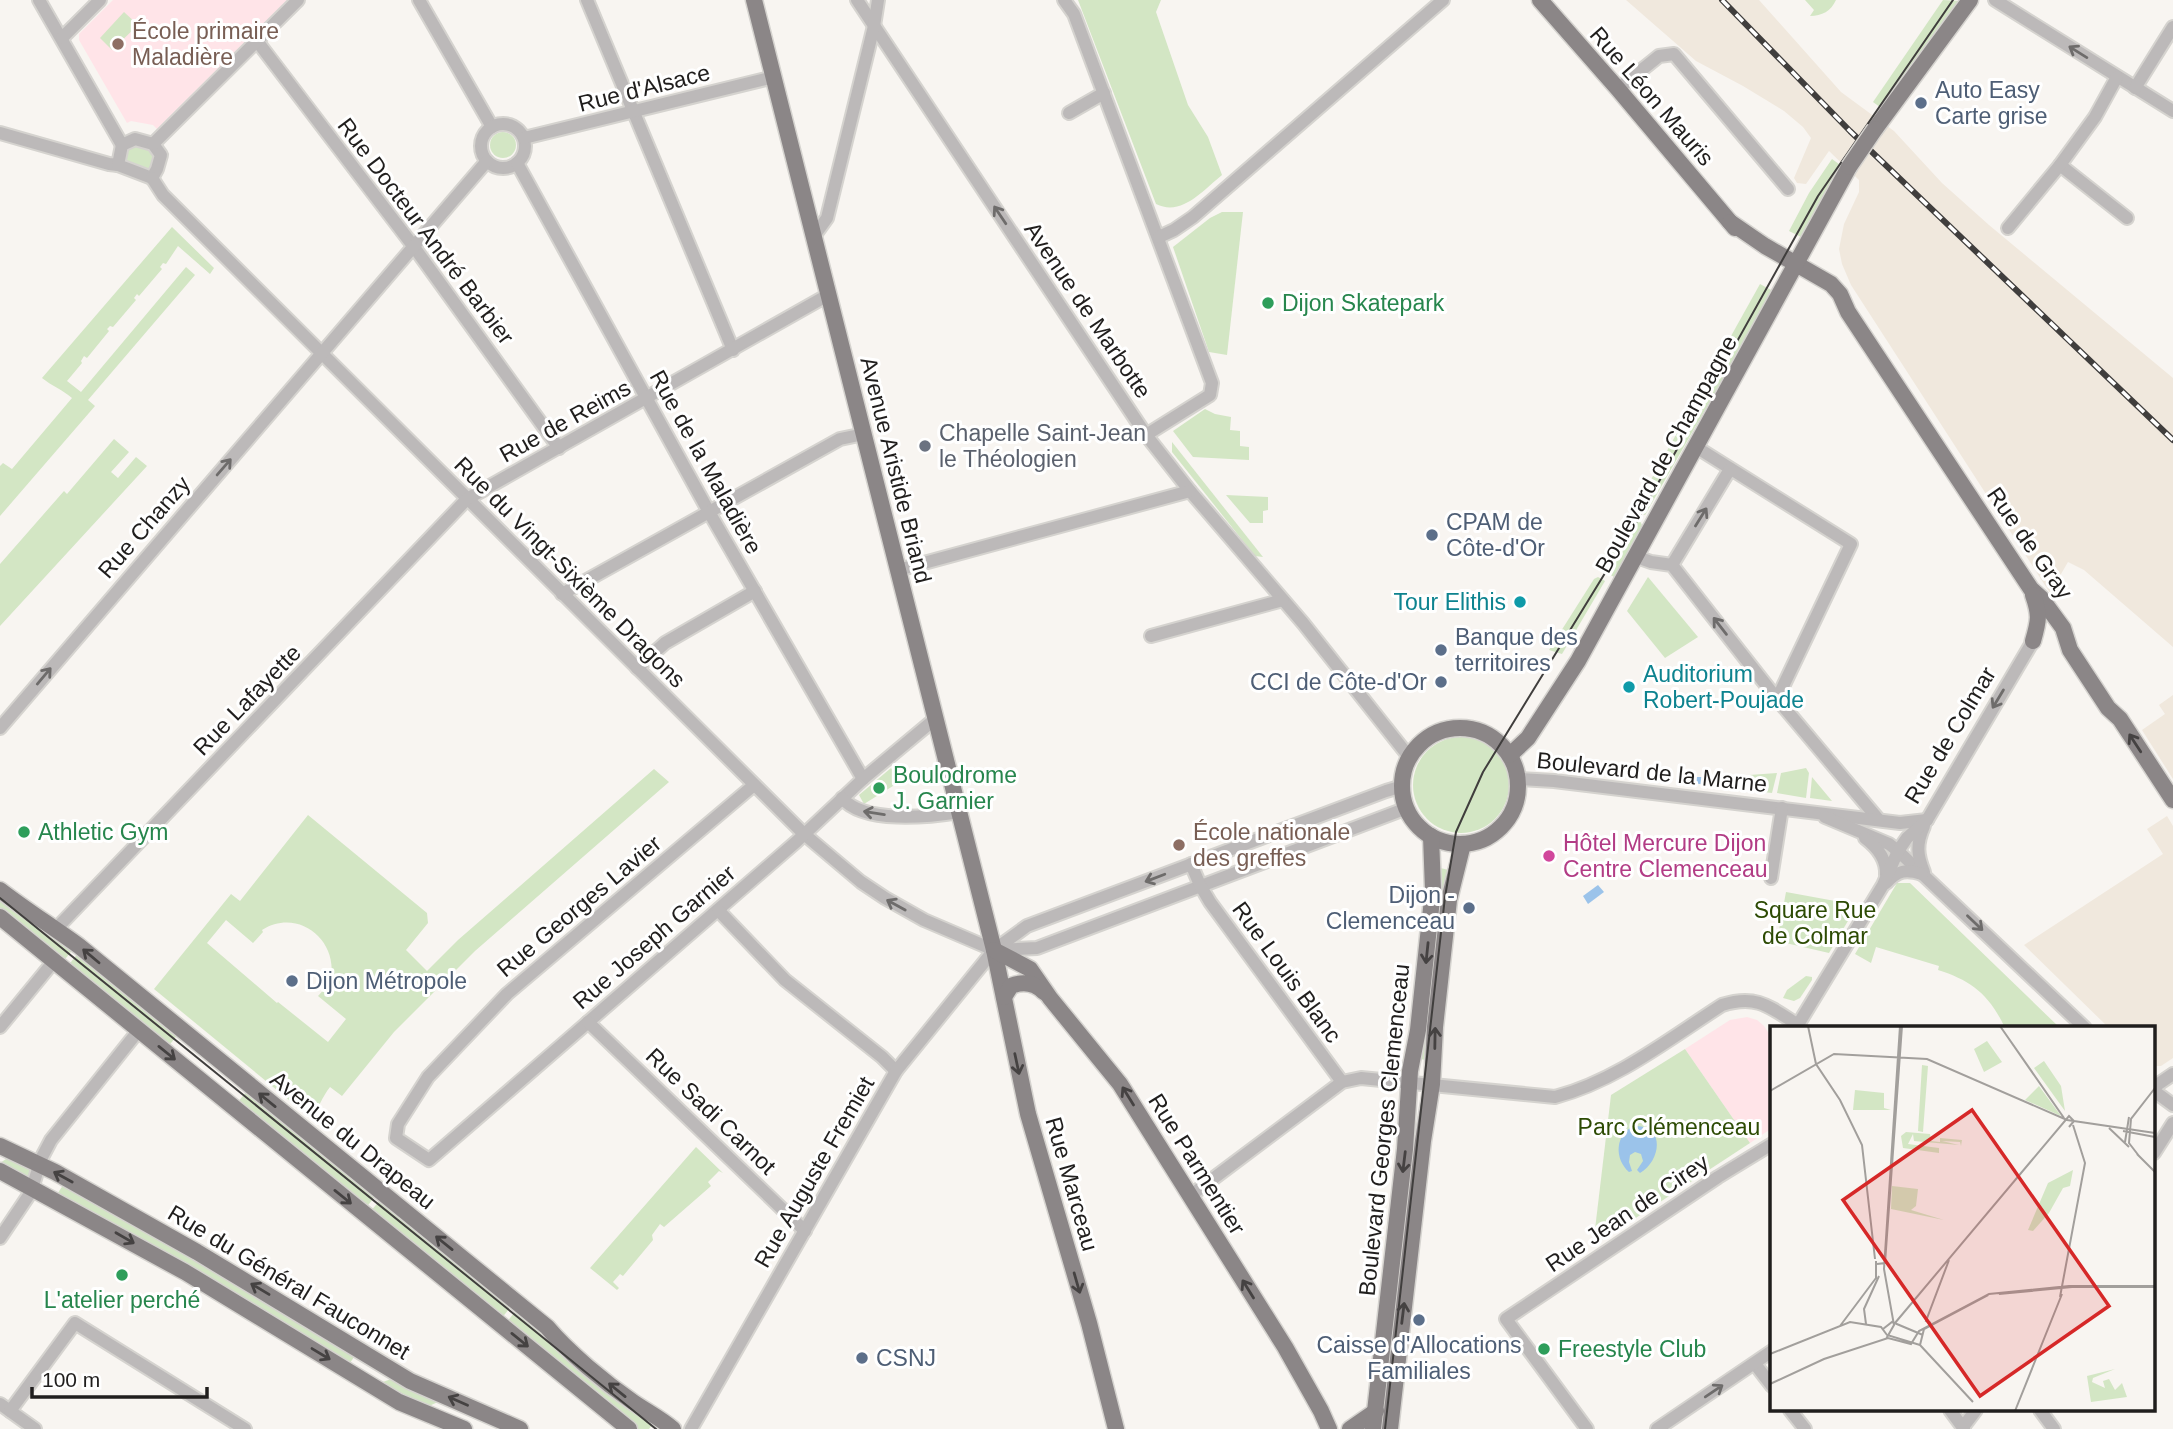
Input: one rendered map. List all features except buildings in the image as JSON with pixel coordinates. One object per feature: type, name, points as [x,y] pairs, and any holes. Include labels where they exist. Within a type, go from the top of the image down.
[{"type":"main road","name":"Avenue Aristide Briand","points":[[754,0],[994,950]]},
{"type":"main road","name":"Rue Léon Mauris","points":[[1539,0],[1752,248],[1795,268]]},
{"type":"main road","name":"Boulevard de Champagne","points":[[1510,755],[1528,738],[1578,661],[1849,167],[1970,0]]},
{"type":"main road","name":"Rue de Gray","points":[[1795,268],[1848,312],[2031,589],[2047,605],[2063,628],[2070,650],[2108,708],[2120,719],[2173,800]]},
{"type":"main road","name":"Rue de Colmar","points":[[2031,589],[2039,611],[2033,641]]},
{"type":"main road","points":[[2033,641],[2045,631],[2049,631],[2055,633],[2070,650]]},
{"type":"main road","points":[[1466,729],[1487,735],[1510,755],[1518,779],[1517,798],[1504,823],[1490,836],[1463,844],[1448,843],[1431,836],[1414,821],[1407,808],[1403,786],[1405,772],[1417,748],[1434,735],[1466,729]]},
{"type":"main road","name":"Boulevard Georges Clemenceau","points":[[1373,1429],[1405,1149],[1409,1082],[1418,1030],[1433,890],[1431,836]]},
{"type":"main road","name":"Boulevard Georges Clemenceau","points":[[1390,1429],[1432,1084],[1435,1027],[1449,900],[1463,844]]},
{"type":"main road","name":"Avenue du Drapeau","points":[[0,890],[43,923],[56,929],[547,1327],[563,1345],[629,1399],[673,1429]]},
{"type":"main road","points":[[0,917],[629,1429]]},
{"type":"main road","name":"Rue Marceau","points":[[994,950],[1028,1114],[1089,1323],[1116,1429]]},
{"type":"main road","name":"Rue Parmentier","points":[[994,950],[1030,969],[1050,998],[1120,1084],[1284,1347],[1329,1429]]},
{"type":"main road","points":[[1003,997],[1010,986],[1023,983],[1039,987],[1050,998]]},
{"type":"main road","name":"Rue du Général Fauconnet","points":[[0,1146],[40,1165],[197,1252],[410,1381],[520,1429]]},
{"type":"main road","name":"Rue du Général Fauconnet","points":[[0,1171],[185,1272],[399,1402],[464,1429]]},
{"type":"main road","points":[[1350,1429],[1376,1411]]},
{"type":"street","points":[[39,0],[122,145],[118,165]]},
{"type":"street","points":[[62,38],[100,0]]},
{"type":"street","points":[[153,144],[299,0]]},
{"type":"street","points":[[419,0],[492,127]]},
{"type":"street","points":[[587,0],[733,350]]},
{"type":"street","name":"Avenue de Marbotte","points":[[857,0],[1146,435],[1410,758]]},
{"type":"street","points":[[814,236],[827,218],[878,0]]},
{"type":"street","points":[[1064,0],[1074,14],[1212,383],[1210,395],[1146,435]]},
{"type":"street","points":[[1159,237],[1194,217],[1443,0]]},
{"type":"street","points":[[1995,0],[2173,111]]},
{"type":"street","points":[[2135,88],[2173,27]]},
{"type":"street","name":"Rue Docteur André Barbier","points":[[257,41],[415,247],[559,448]]},
{"type":"street","points":[[1618,89],[1659,56],[1675,54],[1788,189]]},
{"type":"street","points":[[2008,228],[2095,117],[2117,76]]},
{"type":"street","name":"Rue d'Alsace","points":[[524,138],[774,78]]},
{"type":"street","points":[[1069,113],[1104,93]]},
{"type":"street","points":[[509,124],[516,127],[524,138],[525,152],[517,163],[503,168],[488,161],[482,152],[485,133],[492,127],[509,124]]},
{"type":"street","points":[[0,133],[118,165],[152,178],[161,155],[153,144],[135,139],[122,145]]},
{"type":"street","points":[[323,355],[488,161]]},
{"type":"street","name":"Rue de la Maladière","points":[[517,163],[709,512],[863,779]]},
{"type":"street","points":[[2060,164],[2127,218]]},
{"type":"street","name":"Rue du Vingt-Sixième Dragons","points":[[152,178],[163,195],[804,834],[860,882],[885,898],[956,936],[994,950]]},
{"type":"street","name":"Rue de Reims","points":[[467,499],[828,295]]},
{"type":"street","name":"Rue Chanzy","points":[[0,728],[151,550],[323,355]]},
{"type":"street","points":[[562,594],[840,439],[864,434]]},
{"type":"street","points":[[1696,447],[1851,544],[1777,699]]},
{"type":"street","points":[[1672,565],[1730,469]]},
{"type":"street","points":[[898,570],[1190,491]]},
{"type":"street","name":"Rue Lafayette","points":[[56,929],[467,499]]},
{"type":"street","points":[[1634,556],[1672,565],[1777,699],[1879,820]]},
{"type":"street","points":[[637,668],[665,643],[755,591]]},
{"type":"street","points":[[1151,636],[1283,600]]},
{"type":"street","name":"Rue de Colmar","points":[[1797,1026],[1883,886],[1898,851],[1907,838],[1927,820],[2033,641]]},
{"type":"street","name":"Rue Joseph Garnier","points":[[397,1138],[429,1160],[935,719]]},
{"type":"street","name":"Boulevard de la Marne","points":[[1518,779],[1906,823],[1927,820]]},
{"type":"street","name":"Rue Georges Lavier","points":[[397,1138],[398,1124],[428,1077],[507,994],[754,785]]},
{"type":"street","points":[[994,950],[1027,926],[1403,786]]},
{"type":"street","points":[[1849,816],[1858,804],[1857,795]]},
{"type":"street","points":[[842,798],[849,806],[868,813],[936,816],[959,812]]},
{"type":"street","points":[[994,950],[1037,948],[1407,808]]},
{"type":"street","name":"Boulevard de la Marne","points":[[1771,878],[1782,808]]},
{"type":"street","name":"Boulevard de la Marne","points":[[1813,812],[1872,843],[1884,860],[1886,868],[1883,886]]},
{"type":"street","points":[[1926,876],[1919,861],[1918,840],[1927,820]]},
{"type":"street","name":"Boulevard de la Marne","points":[[1857,833],[1873,837],[1898,851],[2083,1026]]},
{"type":"street","points":[[1192,864],[1200,885]]},
{"type":"street","points":[[1883,886],[1901,871],[1907,870],[1926,876]]},
{"type":"street","name":"Rue Louis Blanc","points":[[1200,885],[1342,1082]]},
{"type":"street","points":[[718,910],[785,979],[896,1071]]},
{"type":"street","name":"Rue Auguste Fremiet","points":[[691,1429],[896,1071],[994,950]]},
{"type":"street","points":[[0,1027],[54,961]]},
{"type":"street","points":[[1190,1196],[1342,1082],[1361,1078],[1555,1097],[1612,1076],[1722,1005],[1747,1000],[1766,1004],[1797,1026]]},
{"type":"street","name":"Rue Sadi Carnot","points":[[588,1022],[805,1231]]},
{"type":"street","points":[[0,1238],[33,1188],[51,1140],[139,1030]]},
{"type":"street","points":[[2156,1087],[2173,1074]]},
{"type":"street","points":[[2156,1091],[2173,1105]]},
{"type":"street","points":[[2156,1150],[2173,1124]]},
{"type":"street","name":"Rue Jean de Cirey","points":[[1587,1429],[1507,1319],[1770,1144]]},
{"type":"street","points":[[34,1429],[5,1407],[75,1324],[237,1427]]},
{"type":"street","points":[[1657,1429],[1770,1353]]},
{"type":"street","points":[[1755,1364],[1770,1383]]},
{"type":"street","points":[[1792,1412],[1805,1429]]},
{"type":"street","points":[[1952,1412],[1964,1428],[1975,1412]]},
{"type":"street","points":[[2041,1412],[2054,1429]]},
{"type":"shaded area","name":"École primaire Maladière","points":[[113,0],[287,0],[157,129],[153,125],[131,121],[127,123],[79,40],[79,34]]},
{"type":"shaded area","points":[[1626,0],[1759,0],[1841,92],[1894,131],[1942,183],[1989,225],[2173,378],[2173,647],[2084,570],[2068,562],[2050,593],[1851,285],[1839,249],[1844,224],[1859,192],[1859,180],[1829,151],[1806,184],[1797,183],[1794,178],[1811,138],[1803,127],[1784,111],[1696,61]]},
{"type":"shaded area","points":[[2173,695],[2173,779],[2142,730],[2165,714],[2159,705]]},
{"type":"shaded area","points":[[2167,816],[2173,826],[2173,1058],[2161,1066],[2156,1066],[2156,1026],[2107,1026],[2024,945],[2163,854],[2147,829]]},
{"type":"shaded area","points":[[1747,1017],[1757,1020],[1770,1035],[1770,1129],[1750,1143],[1685,1049],[1730,1020]]},
{"type":"green space","points":[[1078,0],[1161,0],[1156,12],[1188,105],[1208,137],[1222,175],[1192,200],[1175,207],[1156,204]]},
{"type":"green space","points":[[1805,0],[1836,0],[1826,12],[1810,16],[1814,10]]},
{"type":"green space","points":[[1943,0],[1961,1],[1884,110],[1873,102]]},
{"type":"green space","points":[[124,12],[138,25],[112,50],[100,38]]},
{"type":"green space","points":[[503,132],[512,136],[516,145],[512,154],[503,158],[494,154],[490,145],[494,136]]},
{"type":"green space","points":[[132,144],[150,149],[157,158],[151,169],[134,166],[125,159],[125,149]]},
{"type":"green space","points":[[1832,159],[1843,167],[1801,237],[1789,231],[1809,193]]},
{"type":"green space","points":[[1222,212],[1243,212],[1227,355],[1209,352],[1173,247]]},
{"type":"green space","points":[[172,227],[214,268],[210,274],[178,246],[166,264],[163,263],[160,267],[162,269],[139,296],[137,294],[134,298],[136,300],[113,327],[107,329],[109,331],[87,358],[84,356],[82,363],[67,381],[81,392],[186,267],[195,275],[88,400],[95,406],[0,516],[0,466],[3,463],[12,469],[72,398],[42,378]]},
{"type":"green space","points":[[1760,284],[1773,291],[1645,515],[1634,510]]},
{"type":"green space","points":[[1205,409],[1231,417],[1230,430],[1240,431],[1240,446],[1249,447],[1249,460],[1193,457],[1173,431]]},
{"type":"green space","points":[[114,439],[129,452],[111,472],[118,478],[136,457],[147,466],[0,626],[0,564],[64,491],[67,494]]},
{"type":"green space","points":[[1172,442],[1263,557],[1255,556],[1172,452]]},
{"type":"green space","points":[[1226,495],[1268,497],[1268,510],[1263,511],[1263,523],[1250,523]]},
{"type":"green space","points":[[1630,517],[1638,517],[1642,525],[1616,578],[1603,571],[1601,558]]},
{"type":"green space","points":[[1598,577],[1605,581],[1562,654],[1549,650],[1594,579]]},
{"type":"green space","points":[[1648,577],[1698,637],[1665,658],[1627,611]]},
{"type":"green space","points":[[1461,737],[1479,741],[1495,751],[1505,767],[1509,785],[1505,803],[1495,819],[1479,829],[1461,833],[1443,829],[1427,819],[1417,803],[1413,785],[1417,767],[1427,751],[1443,741]]},
{"type":"green space","name":"Boulodrome J. Garnier","points":[[891,768],[901,781],[864,804],[859,795]]},
{"type":"green space","points":[[1806,768],[1809,773],[1806,798],[1777,793],[1781,773]]},
{"type":"green space","points":[[654,769],[669,782],[475,951],[394,1032],[342,1096],[330,1087],[311,1118],[154,989],[231,894],[240,901],[308,815],[427,913],[428,923],[406,950],[427,971],[458,940]],"holes":[[[226,920],[253,943],[262,930],[276,924],[290,923],[304,926],[324,943],[332,970],[329,985],[318,996],[346,1019],[328,1042],[277,1003],[207,943]]]},
{"type":"green space","points":[[1777,773],[1772,793],[1747,790],[1749,775]]},
{"type":"green space","points":[[1812,777],[1832,801],[1810,798]]},
{"type":"green space","points":[[1436,867],[1453,871],[1431,1061],[1415,1058]]},
{"type":"green space","points":[[1897,883],[1910,883],[2058,1026],[2004,1026],[1985,997],[1960,978],[1938,970],[1939,966],[1876,947],[1871,963],[1855,954]]},
{"type":"green space","name":"Square Rue de Colmar","points":[[1786,892],[1846,903],[1855,909],[1829,953],[1777,941]]},
{"type":"green space","points":[[0,895],[74,948],[62,963],[0,913]]},
{"type":"green space","points":[[79,952],[179,1033],[167,1048],[67,967]]},
{"type":"green space","points":[[1806,976],[1812,977],[1812,980],[1800,998],[1794,1001],[1783,998],[1787,990]]},
{"type":"green space","name":"Parc Clémenceau","points":[[1685,1049],[1750,1143],[1593,1246],[1611,1095]]},
{"type":"green space","points":[[248,1090],[377,1194],[365,1209],[236,1104]]},
{"type":"green space","points":[[696,1147],[723,1173],[719,1171],[708,1182],[711,1186],[664,1227],[660,1224],[652,1235],[653,1240],[623,1276],[620,1274],[613,1282],[619,1288],[617,1290],[590,1268]]},
{"type":"green space","points":[[12,1155],[33,1168],[25,1179],[0,1167],[0,1163]]},
{"type":"green space","points":[[65,1182],[356,1354],[348,1366],[56,1196]]},
{"type":"green space","points":[[382,1198],[513,1304],[501,1319],[369,1213]]},
{"type":"green space","points":[[518,1308],[656,1420],[649,1429],[637,1429],[506,1323]]},
{"type":"green space","points":[[397,1377],[444,1399],[423,1409],[377,1384]]},
{"type":"water","points":[[1687,777],[1714,777],[1713,786],[1686,782]]},
{"type":"water","points":[[1598,885],[1604,892],[1588,904],[1583,896]]},
{"type":"water","points":[[1634,1126],[1651,1131],[1657,1144],[1653,1160],[1640,1173],[1637,1170],[1643,1161],[1641,1154],[1635,1152],[1630,1155],[1632,1171],[1629,1172],[1619,1154],[1623,1135]]},
{"type":"tram line","points":[[1385,1429],[1445,897],[1456,832],[1483,772],[1637,521],[1818,196],[1953,0]]},
{"type":"tram line","points":[[0,898],[656,1429]]},
{"type":"railway","points":[[1722,0],[1850,131],[2173,440]]},
{"type":"place","name":"École primaire Maladière","points":[[118,44]]},
{"type":"place","name":"Auto Easy Carte grise","points":[[1921,103]]},
{"type":"place","name":"Dijon Skatepark","points":[[1268,303]]},
{"type":"place","name":"Chapelle Saint-Jean le Théologien","points":[[925,446]]},
{"type":"place","name":"CPAM de Côte-d'Or","points":[[1432,535]]},
{"type":"place","name":"Tour Elithis","points":[[1520,602]]},
{"type":"place","name":"Banque des territoires","points":[[1441,650]]},
{"type":"place","name":"CCI de Côte-d'Or","points":[[1441,682]]},
{"type":"place","name":"Auditorium Robert-Poujade","points":[[1629,687]]},
{"type":"place","name":"Boulodrome J. Garnier","points":[[879,788]]},
{"type":"place","name":"Athletic Gym","points":[[24,832]]},
{"type":"place","name":"École nationale des greffes","points":[[1179,845]]},
{"type":"place","name":"Hôtel Mercure Dijon Centre Clemenceau","points":[[1549,856]]},
{"type":"place","name":"Dijon - Clemenceau","points":[[1469,908]]},
{"type":"place","name":"Dijon Métropole","points":[[292,981]]},
{"type":"place","name":"L'atelier perché","points":[[122,1275]]},
{"type":"place","name":"Caisse d'Allocations Familiales","points":[[1419,1320]]},
{"type":"place","name":"Freestyle Club","points":[[1544,1349]]},
{"type":"place","name":"CSNJ","points":[[862,1358]]}]
